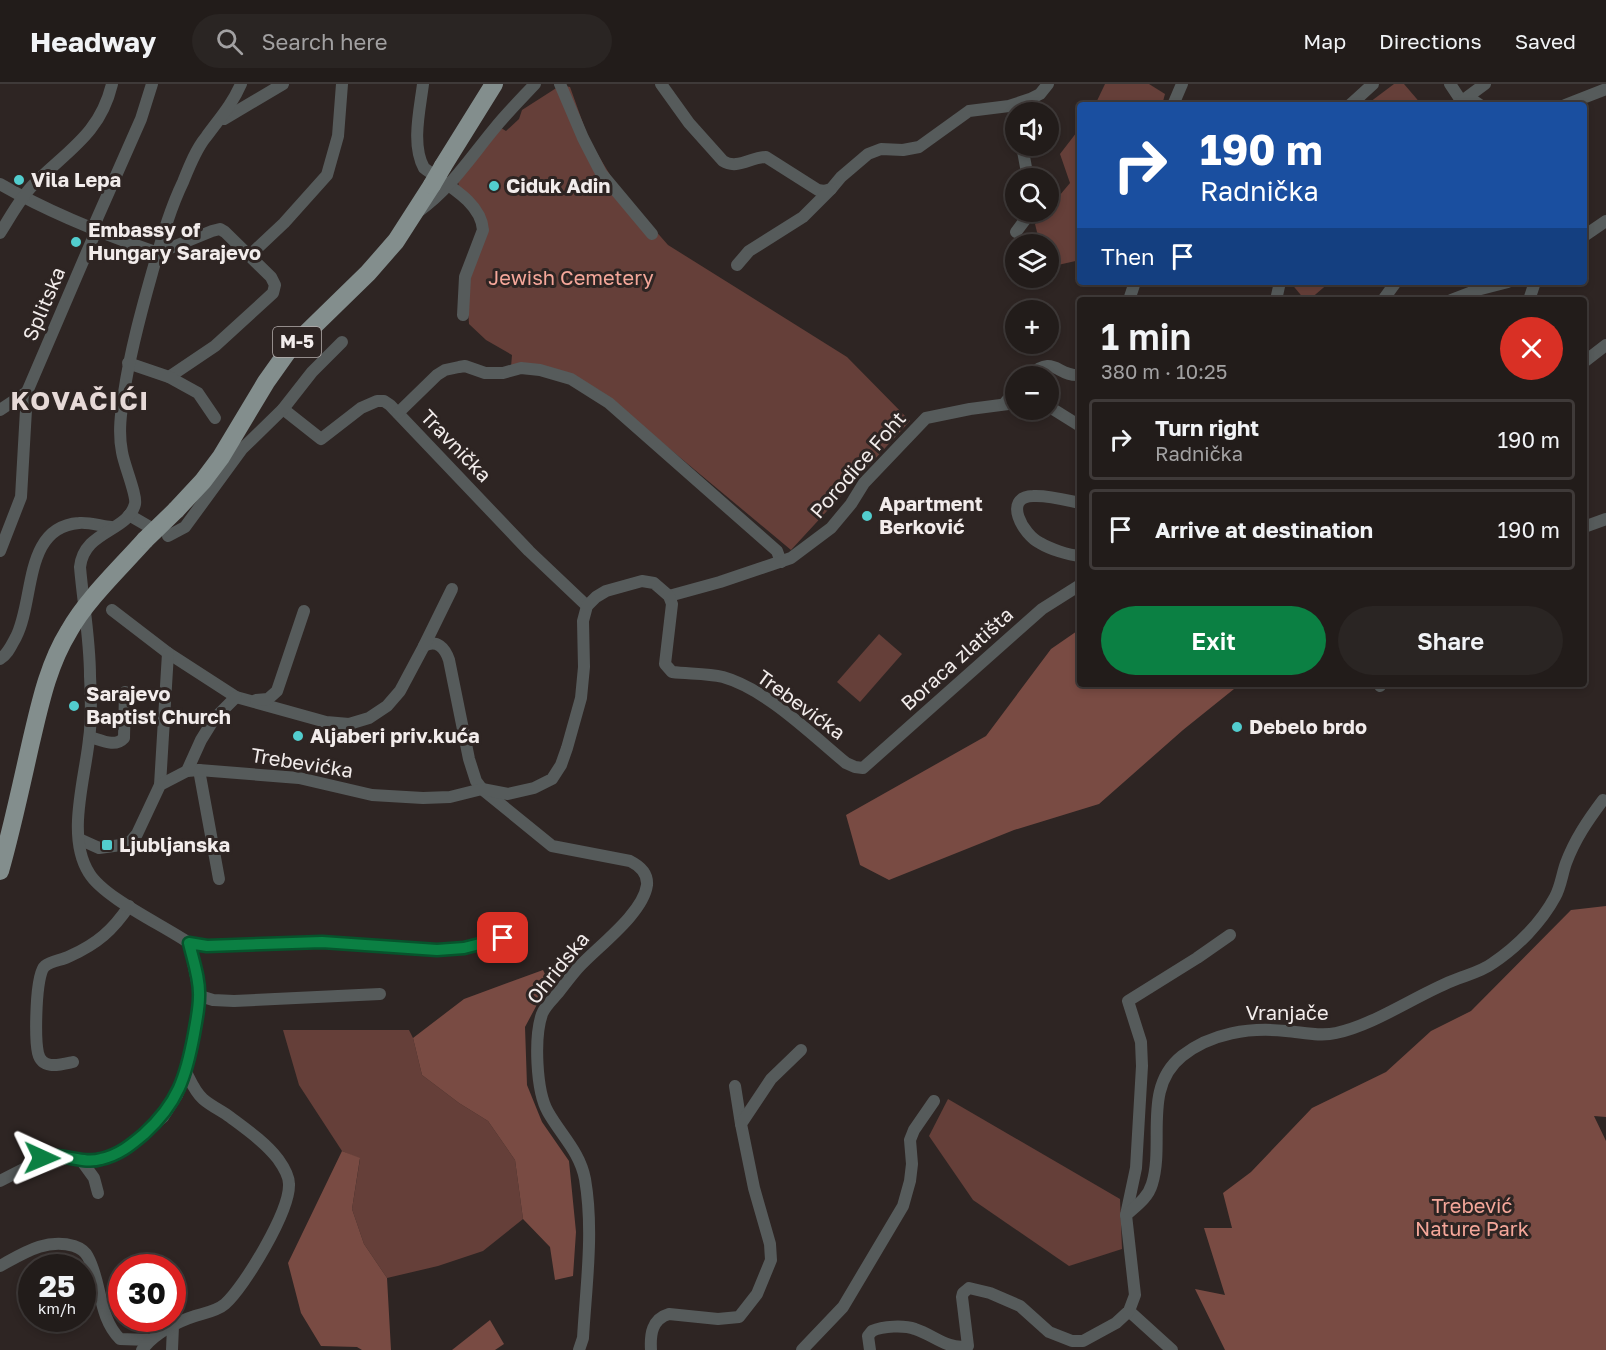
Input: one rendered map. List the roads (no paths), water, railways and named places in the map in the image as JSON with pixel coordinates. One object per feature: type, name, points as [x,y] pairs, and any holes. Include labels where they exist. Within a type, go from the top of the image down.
[{"type":"main road","name":"M-5","points":[[0,871],[11,834],[47,680],[69,630],[146,533],[176,510],[203,481],[288,351],[368,273],[396,241],[413,215],[440,185],[442,166],[494,84]]},
{"type":"street","points":[[0,233],[22,197],[92,129],[104,110],[112,84]]},
{"type":"street","name":"Splitska","points":[[0,551],[21,497],[27,392],[141,119],[152,84]]},
{"type":"street","points":[[241,84],[230,106],[204,138],[182,183],[158,253],[128,363],[120,432],[125,469],[135,498],[135,505],[123,522],[111,527],[87,547],[81,557],[90,674],[90,737],[79,808],[79,838],[88,873],[104,889],[189,943],[207,946],[322,942],[437,950],[464,948],[503,938]]},
{"type":"street","points":[[219,122],[283,84]]},
{"type":"street","points":[[250,255],[327,175],[338,136],[342,84]]},
{"type":"street","points":[[423,84],[417,140],[420,161],[440,185],[474,208],[482,222],[483,230],[463,284],[463,315]]},
{"type":"street","points":[[440,185],[535,84]]},
{"type":"street","points":[[560,84],[582,138],[601,173],[652,234]]},
{"type":"street","points":[[661,84],[689,123],[729,165],[766,157],[818,190],[831,189]]},
{"type":"street","points":[[1027,102],[1040,94],[1048,84]]},
{"type":"street","points":[[1174,102],[1182,84]]},
{"type":"street","points":[[1353,102],[1373,84]]},
{"type":"street","points":[[1450,84],[1464,101],[1485,84]]},
{"type":"street","points":[[1573,102],[1606,89]]},
{"type":"street","points":[[737,265],[749,251],[803,217],[841,177],[868,154],[881,149],[903,150],[919,147],[969,111],[1005,109]]},
{"type":"street","points":[[0,184],[94,231],[158,253],[212,231],[220,230],[225,232],[272,277],[275,285],[273,293],[214,346],[169,377]]},
{"type":"street","points":[[1587,234],[1606,221]]},
{"type":"street","points":[[1016,232],[1024,222]]},
{"type":"street","points":[[1459,297],[1496,285]]},
{"type":"street","points":[[168,536],[185,527],[242,449],[283,409],[312,372],[342,342]]},
{"type":"street","points":[[1587,360],[1606,345]]},
{"type":"street","points":[[128,363],[169,377],[198,393],[215,418]]},
{"type":"street","points":[[398,413],[437,375],[445,370],[459,367],[465,366],[485,373],[503,373],[520,368],[540,370],[571,379],[609,403],[777,551],[781,562]]},
{"type":"street","points":[[1059,370],[1077,376]]},
{"type":"street","points":[[0,410],[27,392]]},
{"type":"street","name":"Travnička","points":[[283,409],[311,434],[321,439],[361,408],[376,401],[384,401],[529,551],[587,606]]},
{"type":"street","name":"Porodice Foht","points":[[669,596],[791,558],[831,528],[851,504],[864,483],[926,418],[1005,404]]},
{"type":"street","points":[[1059,413],[1077,424]]},
{"type":"street","points":[[1077,503],[1033,496],[1023,498],[1017,514],[1020,524],[1039,543],[1077,555]]},
{"type":"street","points":[[129,515],[146,533]]},
{"type":"street","points":[[1587,526],[1606,519]]},
{"type":"street","points":[[0,659],[8,652],[20,628],[33,570],[41,545],[48,535],[55,529],[68,524],[82,522],[111,527]]},
{"type":"street","points":[[587,606],[606,591],[642,581],[654,583],[669,596]]},
{"type":"street","name":"Boraca zlatišta","points":[[863,768],[1042,609],[1077,587]]},
{"type":"street","points":[[112,610],[168,653],[242,699],[326,722],[349,724],[369,718],[387,706],[400,691],[452,589]]},
{"type":"street","name":"Trebevićka","points":[[669,596],[672,604],[665,664],[668,669],[672,672],[724,677],[743,686],[770,702],[846,763],[863,768]]},
{"type":"street","name":"Trebevićka","points":[[193,771],[299,778],[372,795],[423,798],[450,796],[482,789],[508,794],[527,791],[544,784],[556,774],[567,748],[581,698],[584,667],[583,621],[587,606]]},
{"type":"street","points":[[219,879],[193,771],[201,740],[214,719],[242,699],[268,699],[278,691],[304,611]]},
{"type":"street","points":[[424,646],[439,644],[447,653],[468,759],[476,781],[482,789]]},
{"type":"street","points":[[79,838],[99,848],[121,845],[131,841],[137,834],[160,785],[168,653]]},
{"type":"street","points":[[90,737],[115,744],[124,738],[125,692]]},
{"type":"street","points":[[160,785],[193,771]]},
{"type":"street","name":"Ohridska","points":[[482,789],[552,846],[630,861],[638,865],[645,873],[647,884],[644,895],[634,912],[578,968],[543,1012],[537,1031],[540,1086],[543,1098],[548,1111],[579,1158],[589,1205],[583,1338],[579,1350]]},
{"type":"street","name":"Vranjače","points":[[1126,1215],[1143,1200],[1152,1185],[1156,1156],[1155,1123],[1158,1097],[1167,1071],[1182,1056],[1209,1040],[1245,1030],[1272,1029],[1334,1034],[1492,964],[1511,950],[1532,928],[1555,897],[1579,834],[1603,800]]},
{"type":"street","points":[[73,1062],[57,1066],[49,1065],[42,1062],[38,1054],[37,1004],[41,970],[46,965],[88,948],[104,937],[129,906]]},
{"type":"street","points":[[870,1350],[868,1336],[872,1331],[891,1328],[914,1328],[952,1349],[968,1346],[962,1297],[969,1288],[990,1293],[1020,1306],[1049,1332],[1071,1341],[1083,1341],[1116,1323],[1130,1311],[1135,1295],[1126,1215],[1136,1168],[1142,1066],[1141,1042],[1128,1001],[1230,935]]},
{"type":"street","points":[[0,1181],[47,1157],[99,1160],[129,1147],[163,1117],[177,1095],[186,1072],[200,996],[189,943]]},
{"type":"street","points":[[200,996],[213,1000],[234,1000],[380,994]]},
{"type":"street","points":[[741,1124],[771,1079],[801,1050]]},
{"type":"street","points":[[186,1072],[194,1089],[204,1100],[230,1117],[270,1150],[284,1168],[289,1183],[287,1200],[271,1237],[255,1264],[225,1304],[186,1320]]},
{"type":"street","points":[[651,1350],[650,1335],[655,1324],[663,1316],[669,1314],[718,1319],[739,1317],[757,1294],[771,1260],[770,1244],[754,1188],[735,1086]]},
{"type":"street","points":[[802,1350],[843,1307],[903,1206],[912,1164],[910,1140],[914,1130],[934,1101]]},
{"type":"street","points":[[81,1160],[94,1178],[98,1193]]},
{"type":"street","points":[[0,1266],[34,1248],[46,1245],[62,1243],[80,1248],[87,1255],[104,1312],[120,1339],[146,1345],[164,1332]]},
{"type":"street","points":[[1130,1311],[1172,1350]]},
{"type":"street","points":[[172,1350],[173,1332]]},
{"type":"place","name":"Vila Lepa","points":[[19,180]]},
{"type":"place","name":"Ciduk Adin","points":[[494,186]]},
{"type":"place","name":"Embassy of Hungary Sarajevo","points":[[76,242]]},
{"type":"place","name":"Apartment Berković","points":[[867,516]]},
{"type":"place","name":"Sarajevo Baptist Church","points":[[74,706]]},
{"type":"place","name":"Debelo brdo","points":[[1237,727]]},
{"type":"place","name":"Aljaberi priv.kuća","points":[[298,736]]},
{"type":"place","name":"Ljubljanska","points":[[107,845]]},
{"type":"district","name":"KOVAČIĆI","points":[[80,401]]},
{"type":"park label","name":"Jewish Cemetery","points":[[571,278]]},
{"type":"park label","name":"Trebević Nature Park","points":[[1472,1218]]}]
